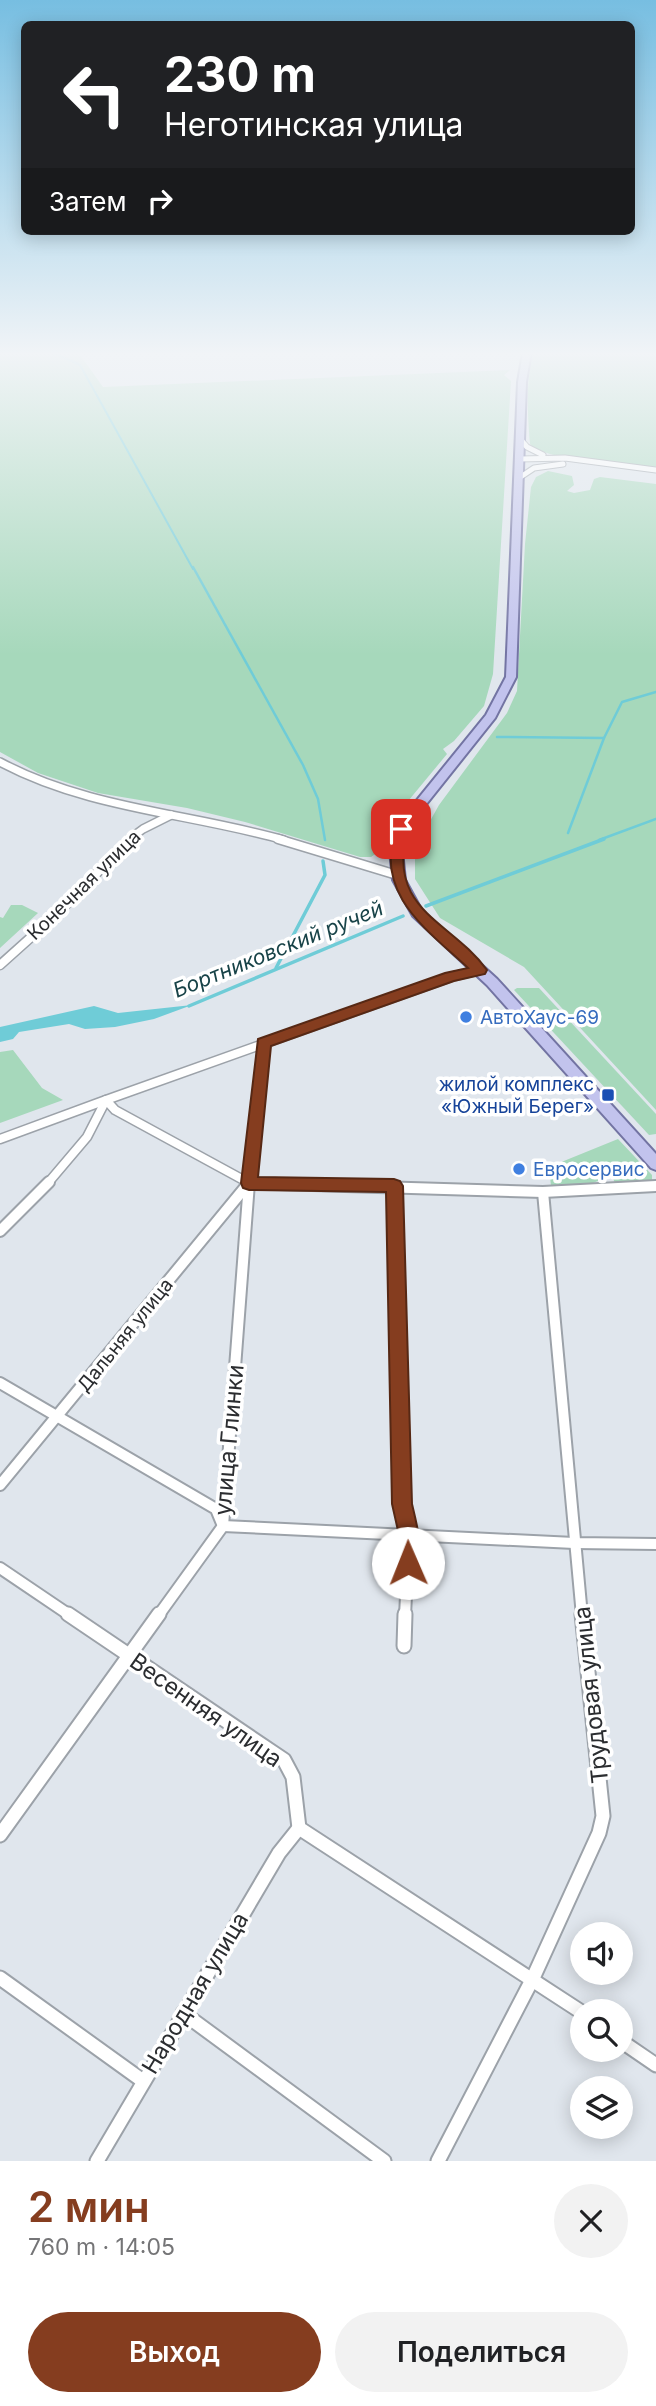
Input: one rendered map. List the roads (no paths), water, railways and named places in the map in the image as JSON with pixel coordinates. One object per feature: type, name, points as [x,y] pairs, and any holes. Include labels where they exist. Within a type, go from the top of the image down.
[{"type":"main road","points":[[520,453],[511,677],[491,716],[406,821],[396,847],[397,875],[413,909],[480,970],[656,1164]]},
{"type":"street","points":[[540,453],[552,458]]},
{"type":"street","points":[[534,456],[656,470],[620,470],[520,459],[534,456]]},
{"type":"street","points":[[519,478],[534,468],[563,464]]},
{"type":"street","points":[[0,762],[45,785],[78,797],[173,814],[288,842],[397,875]]},
{"type":"street","name":"Конечная улица","points":[[0,965],[76,894],[124,843],[151,822],[173,814]]},
{"type":"street","points":[[0,1139],[451,977],[480,970]]},
{"type":"street","name":"улица Глинки","points":[[0,1835],[223,1526],[249,1183],[264,1043]]},
{"type":"street","points":[[106,1100],[115,1110],[249,1183],[543,1192],[656,1186]]},
{"type":"street","points":[[0,1230],[82,1144],[101,1114],[106,1100]]},
{"type":"street","name":"Дальняя улица","points":[[0,1485],[249,1183]]},
{"type":"street","points":[[394,1186],[402,1504],[409,1535],[404,1646]]},
{"type":"street","name":"Трудовая улица","points":[[438,2161],[533,1978],[599,1833],[603,1816],[574,1543],[543,1192]]},
{"type":"street","points":[[0,1383],[216,1509],[223,1526],[574,1543],[656,1544]]},
{"type":"street","name":"Весенняя улица","points":[[0,1568],[284,1760],[293,1777],[299,1828]]},
{"type":"street","points":[[299,1828],[570,2004]]},
{"type":"street","name":"Народная улица","points":[[99,2160],[279,1853],[299,1828]]},
{"type":"street","points":[[0,1978],[143,2081]]},
{"type":"street","points":[[183,2013],[384,2161]]},
{"type":"street","points":[[633,2049],[656,2065]]},
{"type":"water","points":[[192,1005],[154,1019],[115,1027],[85,1029],[69,1024],[19,1032],[13,1039],[0,1042],[0,1027],[94,1006],[118,1013]]},
{"type":"waterway","points":[[129,453],[193,569]]},
{"type":"waterway","points":[[193,567],[303,765],[318,799],[325,840]]},
{"type":"waterway","points":[[604,738],[622,702],[656,692]]},
{"type":"waterway","points":[[497,737],[604,738]]},
{"type":"waterway","points":[[568,833],[604,738]]},
{"type":"waterway","name":"Бортниковский ручей","points":[[599,840],[656,819]]},
{"type":"waterway","name":"Бортниковский ручей","points":[[426,906],[604,839]]},
{"type":"waterway","points":[[276,968],[325,875],[323,861]]},
{"type":"waterway","name":"Бортниковский ручей","points":[[189,1006],[403,916]]},
{"type":"place","name":"АвтоХаус-69","points":[[466,1017]]},
{"type":"place","name":"жилой комплекс «Южный Берег»","points":[[608,1095]]},
{"type":"place","name":"Евросервис","points":[[519,1169]]}]
